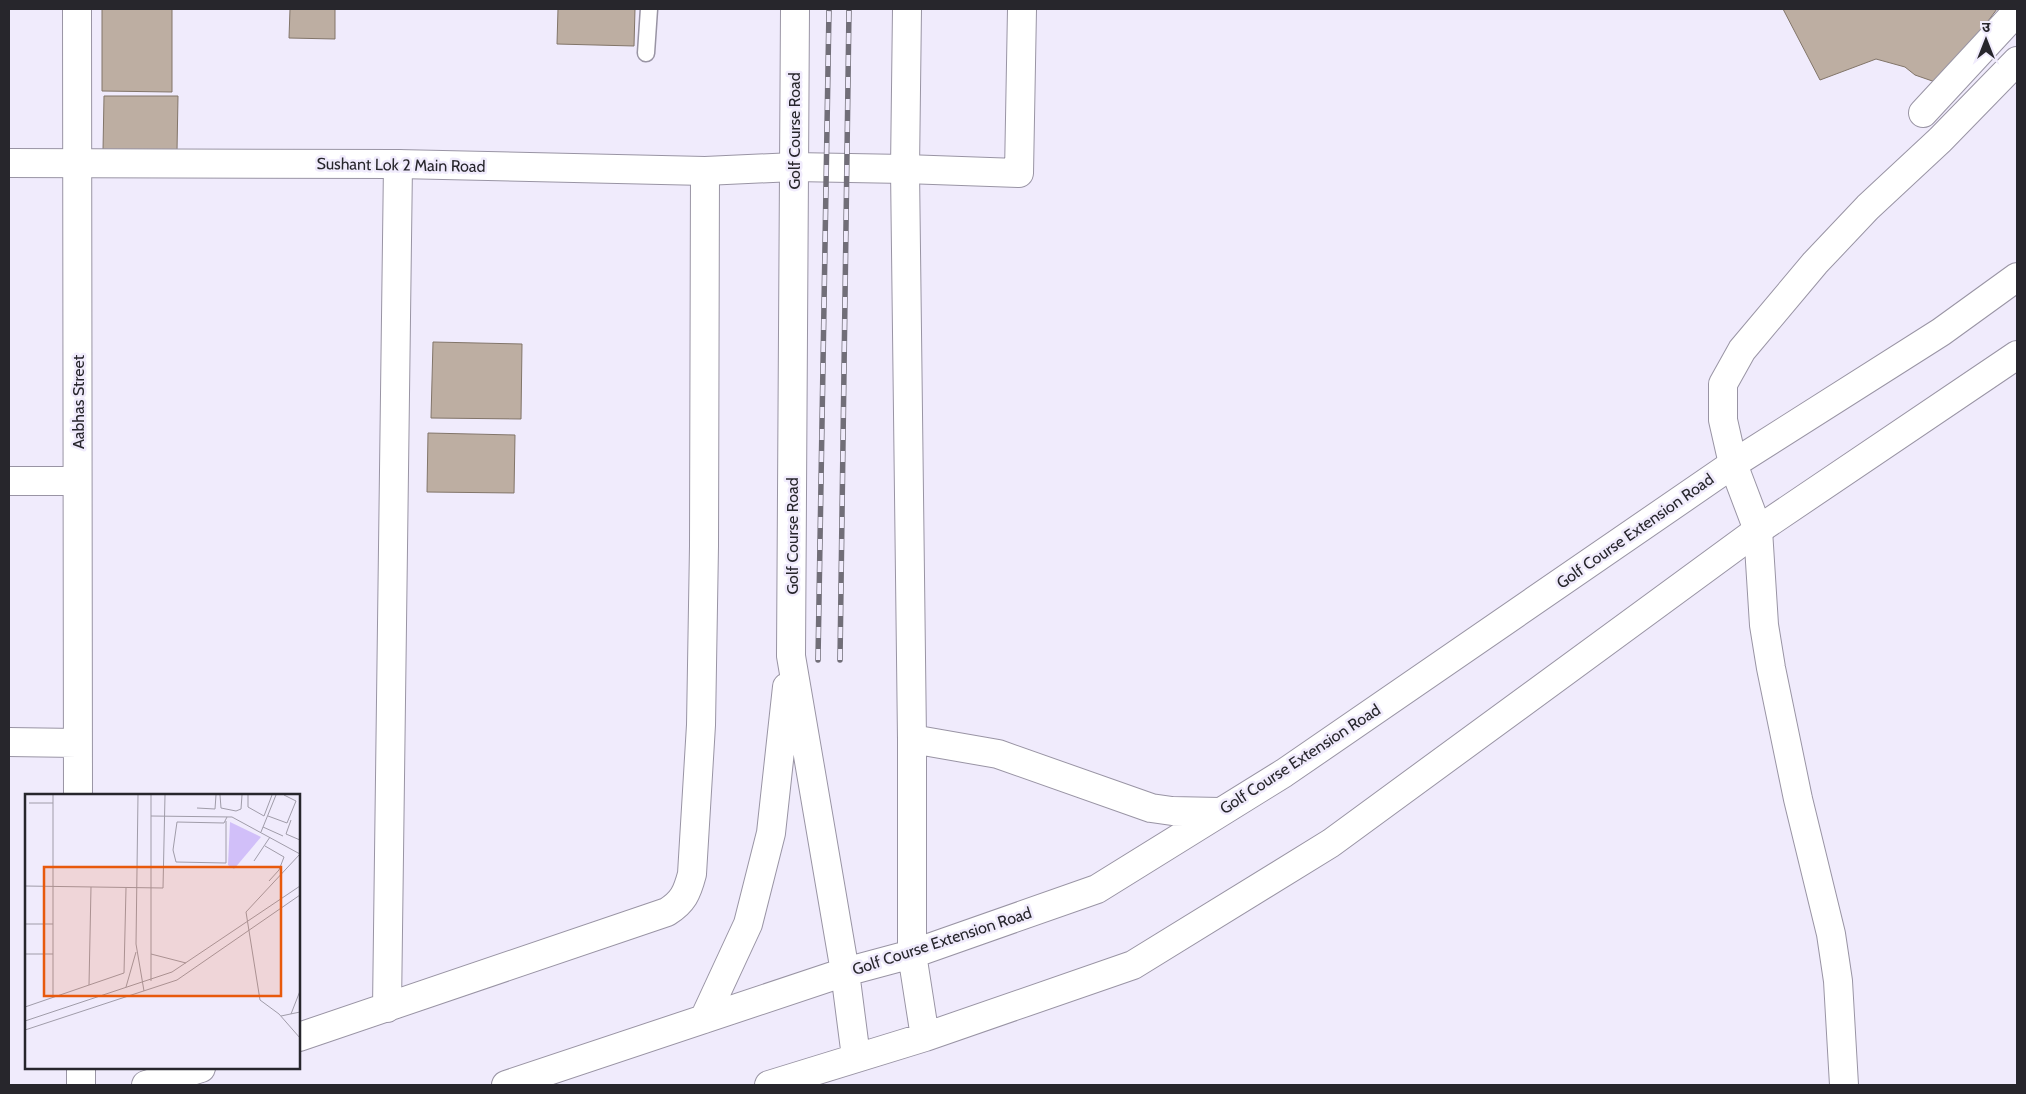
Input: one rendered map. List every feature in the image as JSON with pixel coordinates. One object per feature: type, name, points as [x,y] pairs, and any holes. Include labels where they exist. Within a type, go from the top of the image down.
[{"type":"main road","name":"Aabhas Street","points":[[77,9],[79,163],[78,794]]},
{"type":"main road","name":"Golf Course Road","points":[[795,9],[791,656],[845,972],[856,1057]]},
{"type":"main road","points":[[907,9],[905,169],[912,738],[912,954],[925,1038]]},
{"type":"main road","name":"Sushant Lok 2 Main Road","points":[[9,162],[398,164],[705,171],[794,167],[1019,173],[1022,9]]},
{"type":"main road","points":[[1923,113],[2010,19],[2016,9]]},
{"type":"main road","points":[[1844,1085],[1838,981],[1831,934],[1798,799],[1771,668],[1764,625],[1758,530],[1733,464],[1723,420],[1723,384],[1742,350],[1815,262],[1868,207],[1940,140],[2017,60]]},
{"type":"main road","points":[[387,1008],[398,164]]},
{"type":"main road","points":[[300,1036],[387,1008],[666,912],[680,904],[688,892],[692,874],[701,725],[704,546],[705,171]]},
{"type":"main road","name":"Golf Course Extension Road","points":[[506,1085],[845,972],[912,954],[1096,889],[1291,768],[1733,464],[1941,332],[2017,278]]},
{"type":"main road","points":[[769,1085],[856,1057],[925,1038],[1133,965],[1331,843],[1758,530],[2017,355]]},
{"type":"main road","points":[[9,481],[77,481]]},
{"type":"main road","points":[[704,1019],[748,924],[771,833],[791,656]]},
{"type":"main road","points":[[912,738],[998,754],[1151,808],[1172,812],[1220,812]]},
{"type":"main road","points":[[9,742],[77,743]]},
{"type":"main road","points":[[80,1069],[81,1085]]},
{"type":"main road","points":[[146,1085],[198,1069]]},
{"type":"lane","points":[[646,53],[649,9]]},
{"type":"building","points":[[102,9],[172,9],[172,92],[102,91]]},
{"type":"building","points":[[290,9],[335,9],[335,39],[289,38]]},
{"type":"building","points":[[558,9],[635,9],[634,46],[557,44]]},
{"type":"building","points":[[1783,9],[1997,9],[1941,84],[1915,75],[1905,67],[1876,59],[1820,80]]},
{"type":"building","points":[[104,96],[178,96],[177,151],[103,150]]},
{"type":"building","points":[[433,342],[522,344],[521,419],[431,418]]},
{"type":"building","points":[[428,433],[515,435],[514,493],[427,492]]},
{"type":"railway","points":[[818,660],[829,9]]},
{"type":"railway","points":[[840,660],[849,9]]}]
